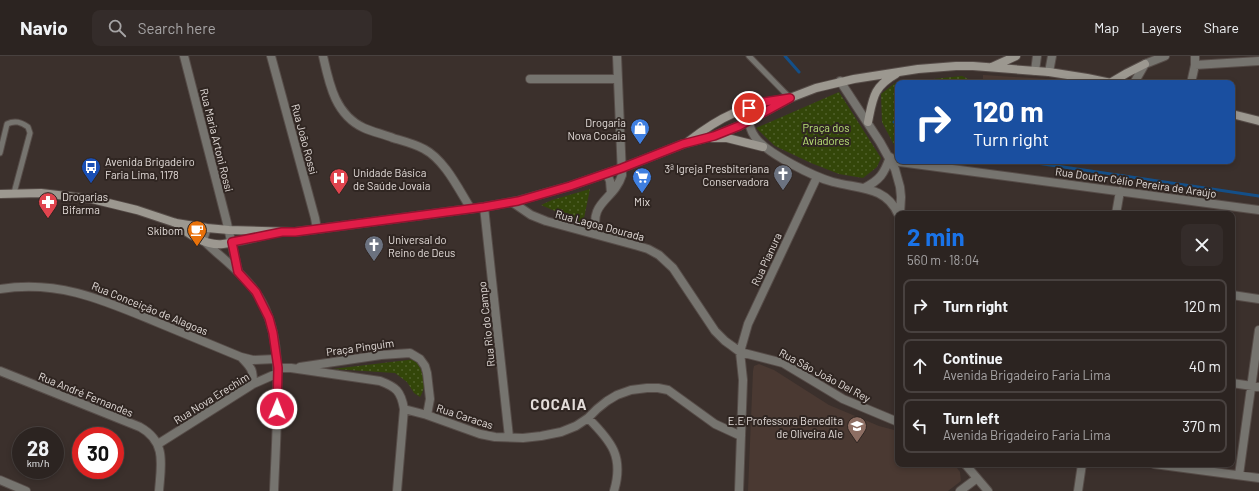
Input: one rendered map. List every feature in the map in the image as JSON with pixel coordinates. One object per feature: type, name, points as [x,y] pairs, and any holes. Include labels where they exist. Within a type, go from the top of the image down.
[{"type":"main road","points":[[992,67],[1016,56]]},
{"type":"main road","points":[[1116,80],[1145,64]]},
{"type":"main road","points":[[0,194],[41,193],[92,199],[137,210],[176,223],[207,228],[295,232],[484,207],[512,202],[570,186],[608,174],[683,144],[739,126],[790,98],[840,81],[900,71],[956,66],[992,67],[1049,72],[1094,80]]},
{"type":"main road","points":[[868,122],[872,101],[877,88],[885,80],[900,71]]},
{"type":"main road","points":[[683,144],[735,112],[764,102],[790,98]]},
{"type":"main road","points":[[1235,115],[1259,121]]},
{"type":"main road","points":[[705,138],[727,138],[763,147]]},
{"type":"main road","points":[[176,223],[183,230],[203,240],[211,243],[222,244],[282,232]]},
{"type":"street","name":"Rua Maria Artoni Rossi","points":[[184,56],[229,230],[238,272]]},
{"type":"street","name":"Rua João Rossi","points":[[271,56],[317,229]]},
{"type":"street","points":[[323,56],[328,79],[336,102],[344,113],[353,122],[363,127],[424,149],[430,153],[446,169],[471,209]]},
{"type":"street","points":[[597,234],[594,224],[595,216],[602,202],[620,181],[622,175],[618,56]]},
{"type":"street","points":[[1035,71],[1037,56]]},
{"type":"street","points":[[1049,72],[1052,56]]},
{"type":"street","points":[[1136,80],[1145,64],[1165,56]]},
{"type":"street","points":[[1192,80],[1195,60],[1259,61]]},
{"type":"street","points":[[530,79],[618,79]]},
{"type":"street","points":[[840,81],[891,159],[900,187],[901,198],[899,211]]},
{"type":"street","points":[[749,108],[749,121],[754,136],[763,147],[817,177],[832,182],[872,190],[886,198],[898,211]]},
{"type":"street","points":[[864,188],[874,183],[881,177],[891,159]]},
{"type":"street","name":"Rua Doutor Célio Pereira de Araújo","points":[[891,159],[895,160]]},
{"type":"street","name":"Rua Doutor Célio Pereira de Araújo","points":[[927,164],[1259,210]]},
{"type":"street","points":[[608,174],[611,193]]},
{"type":"street","name":"Rua Pianura","points":[[740,352],[748,324],[817,177]]},
{"type":"street","points":[[1117,211],[1120,191]]},
{"type":"street","name":"Rua Lagoa Dourada","points":[[512,202],[531,215],[546,222],[597,234],[648,249],[659,255],[673,268],[715,331],[725,341],[740,352]]},
{"type":"street","name":"Rua Rio do Campo","points":[[484,207],[509,437]]},
{"type":"street","points":[[207,228],[203,240],[238,272],[256,292],[269,318],[273,333],[278,370],[274,491]]},
{"type":"street","name":"Rua Conceição de Alagoas","points":[[0,289],[34,286],[58,288],[81,293],[106,301],[241,357],[252,360],[276,358]]},
{"type":"street","points":[[1235,295],[1259,299]]},
{"type":"street","points":[[1240,475],[1255,386],[1259,330]]},
{"type":"street","points":[[739,491],[742,436],[742,380],[740,352]]},
{"type":"street","name":"Rua São João Del Rey","points":[[740,352],[782,363],[843,399],[895,421]]},
{"type":"street","name":"Praça Pinguim","points":[[291,368],[381,355],[410,353],[420,359],[425,366],[427,373],[430,399],[427,415]]},
{"type":"street","points":[[241,357],[253,372],[253,384]]},
{"type":"street","name":"Rua Nova Erechim","points":[[158,444],[253,384],[278,370],[291,368],[385,382],[396,388],[403,400],[404,409]]},
{"type":"street","name":"Rua André Fernandes","points":[[0,371],[140,427],[154,437],[158,444]]},
{"type":"street","points":[[1235,383],[1255,386]]},
{"type":"street","name":"Rua Caracas","points":[[404,409],[427,415],[480,434],[494,437],[535,436],[561,432],[576,426],[617,395],[631,390],[658,388],[668,390],[715,424],[742,436]]},
{"type":"street","points":[[397,491],[404,409]]},
{"type":"street","points":[[588,418],[604,433],[614,450],[618,462],[618,479],[614,491]]},
{"type":"street","points":[[158,444],[161,454],[159,491]]},
{"type":"street","points":[[967,467],[976,479],[988,491]]},
{"type":"street","points":[[1078,491],[1082,467]]},
{"type":"street","points":[[1177,467],[1259,478]]},
{"type":"street","points":[[960,491],[976,479]]},
{"type":"street","points":[[0,480],[26,491]]},
{"type":"lane","points":[[749,56],[790,98]]},
{"type":"lane","points":[[0,153],[7,124],[16,122],[22,123],[28,127],[30,133],[14,193]]},
{"type":"shaded area","points":[[983,75],[1062,80],[983,80]]},
{"type":"shaded area","points":[[759,364],[774,370],[829,405],[879,426],[895,430],[895,467],[956,467],[960,472],[961,481],[948,491],[748,491],[754,366]]},
{"type":"green space","points":[[962,76],[971,80],[924,80]]},
{"type":"green space","points":[[895,83],[895,146],[882,122],[881,94]]},
{"type":"green space","name":"Praça dos Aviadores","points":[[839,92],[881,158],[877,167],[863,178],[839,174],[811,163],[775,146],[756,128]]},
{"type":"green space","points":[[590,189],[583,223],[541,205],[552,200]]},
{"type":"green space","points":[[416,359],[424,378],[423,392],[420,397],[414,393],[407,382],[395,373],[333,369]]},
{"type":"waterway","points":[[785,56],[799,72]]},
{"type":"waterway","points":[[1043,164],[1259,196]]},
{"type":"place","name":"Drogaria Nova Cocaia","points":[[640,145]]},
{"type":"place","name":"Avenida Brigadeiro Faria Lima, 1178","points":[[91,184]]},
{"type":"place","name":"3ª Igreja Presbiteriana Conservadora","points":[[783,191]]},
{"type":"place","name":"Mix","points":[[642,194]]},
{"type":"place","name":"Unidade Básica de Saúde Jovaia","points":[[339,195]]},
{"type":"place","name":"Drogarias Bifarma","points":[[48,219]]},
{"type":"place","name":"Skibom","points":[[197,247]]},
{"type":"place","name":"Universal do Reino de Deus","points":[[374,262]]},
{"type":"place","name":"E.E Professora Benedita de Oliveira Ale","points":[[857,443]]},
{"type":"district","name":"COCAIA","points":[[559,404]]},
{"type":"route","points":[[277,409],[278,368],[273,333],[269,318],[256,292],[247,280],[238,272],[232,242],[282,232],[295,232],[484,207],[518,201],[570,186],[622,168],[683,144],[714,136],[739,126],[790,98],[764,102],[749,108]]}]
